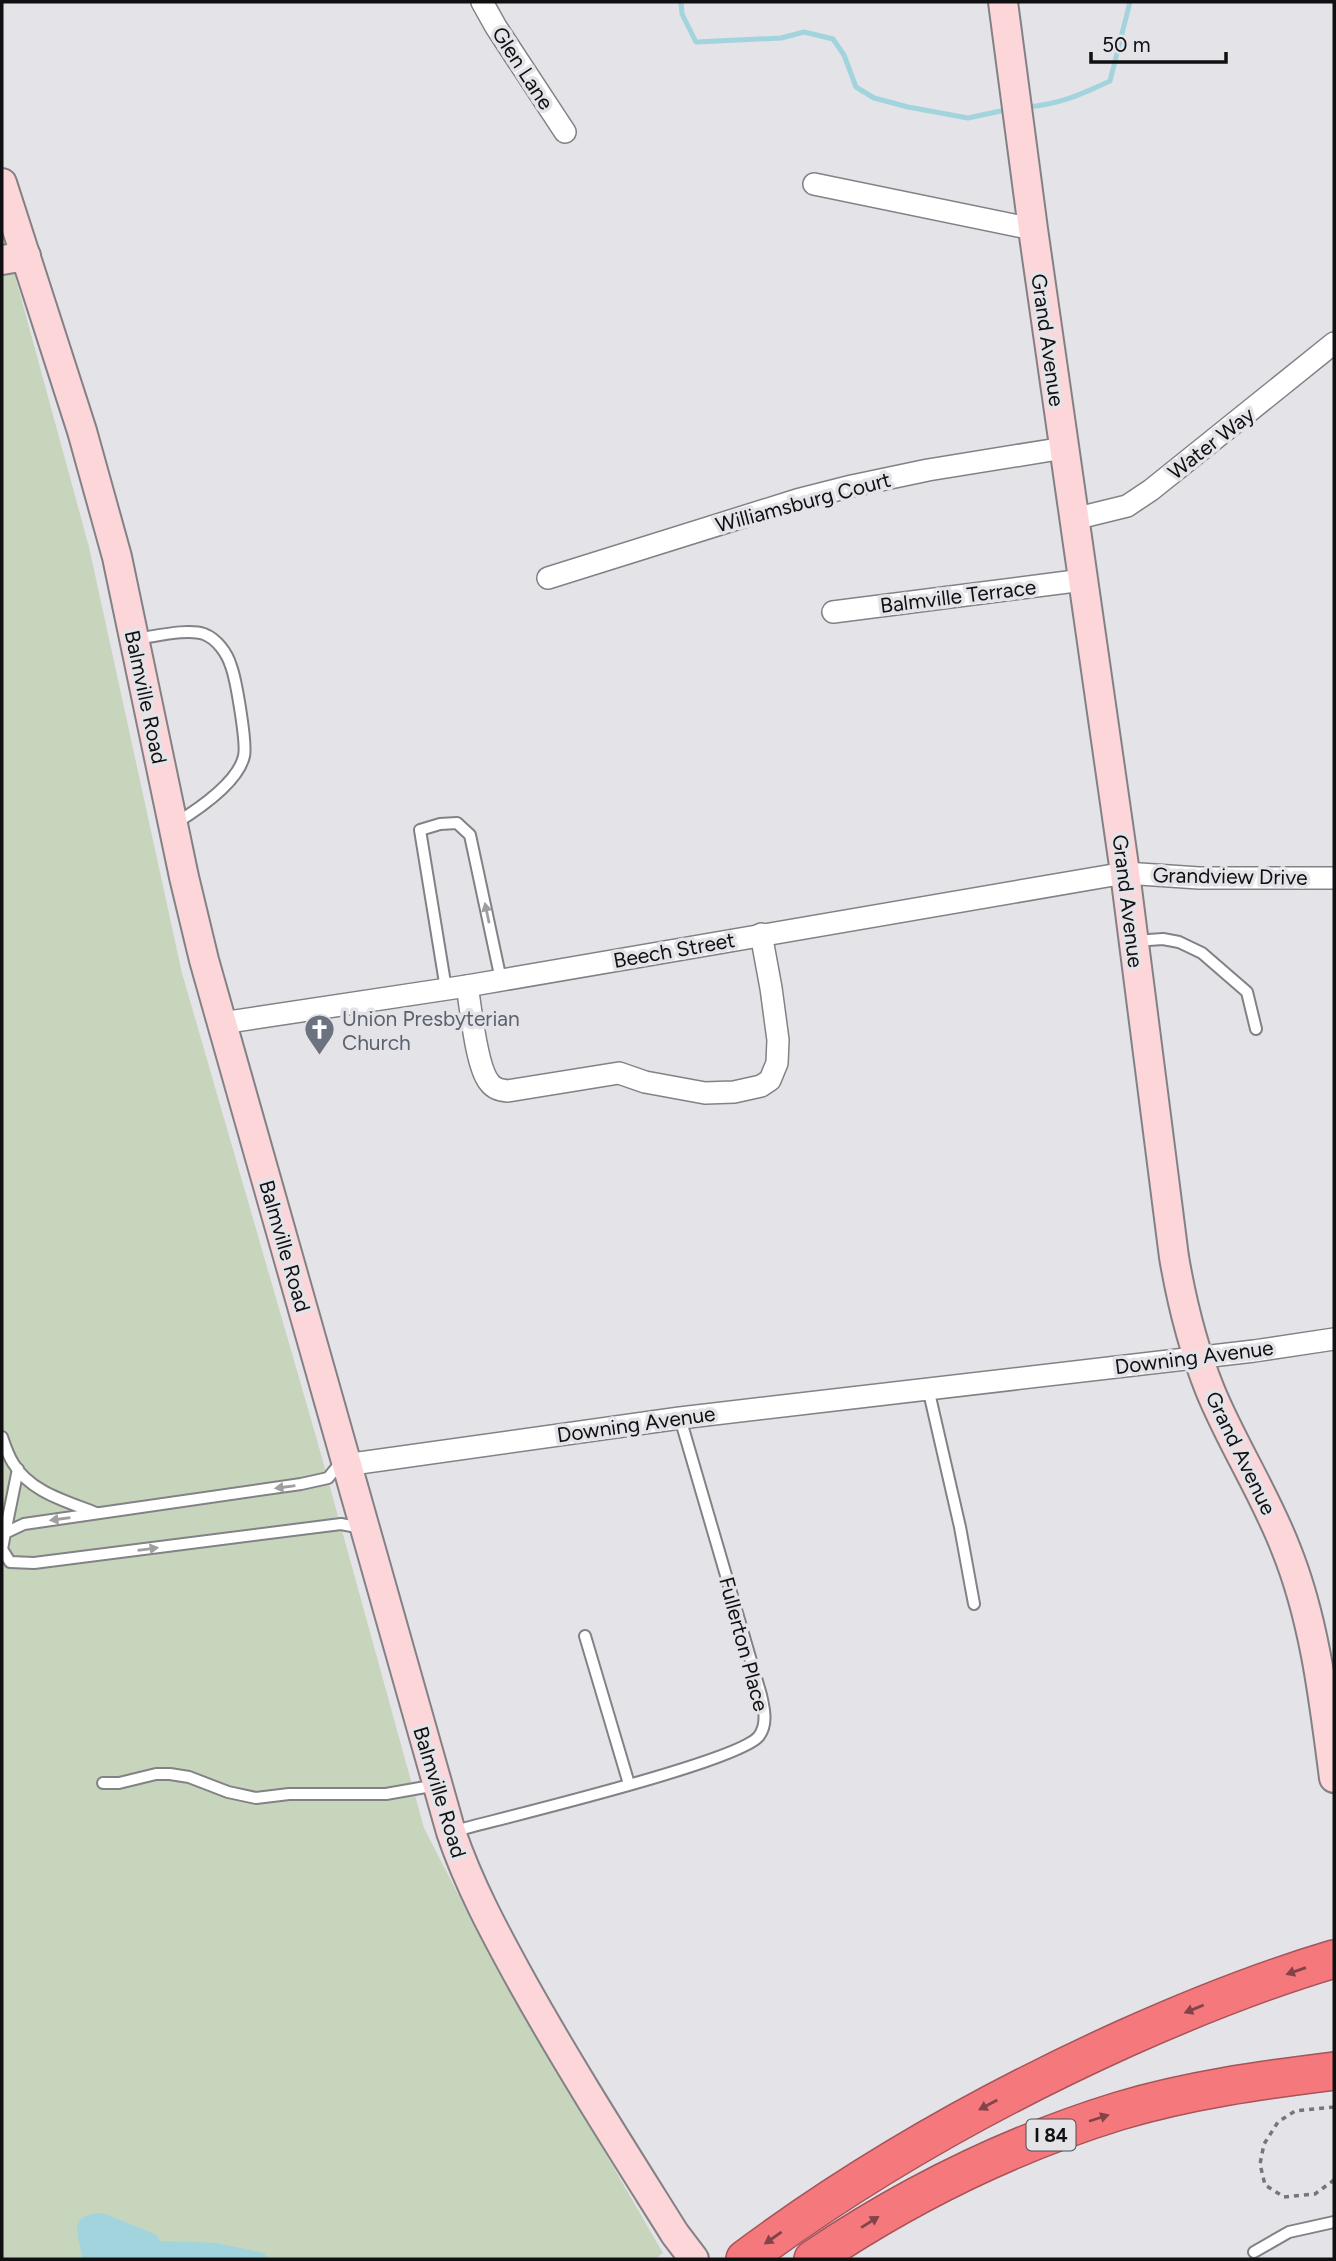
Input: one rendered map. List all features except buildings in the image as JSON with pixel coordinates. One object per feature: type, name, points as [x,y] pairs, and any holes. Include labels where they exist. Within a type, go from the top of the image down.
[{"type":"highway","name":"I 84","points":[[745,2259],[837,2195],[985,2107],[1112,2045],[1258,1985],[1334,1959]]},
{"type":"highway","name":"I 84","points":[[813,2259],[918,2194],[999,2156],[1060,2132],[1121,2111],[1181,2096],[1247,2082],[1324,2072]]},
{"type":"street","name":"Glen Lane","points":[[482,2],[565,132]]},
{"type":"street","name":"Grand Avenue","points":[[1003,2],[1032,229],[1125,873],[1183,1312],[1211,1392],[1285,1546],[1301,1589],[1332,1749],[1334,1778]]},
{"type":"street","name":"Balmville Road","points":[[2,183],[14,258],[82,431],[117,557],[204,960],[344,1462],[451,1832],[463,1867],[494,1932],[549,2031],[675,2234],[694,2259]]},
{"type":"street","points":[[814,184],[1032,229]]},
{"type":"street","name":"Water Way","points":[[1074,519],[1127,506],[1151,490],[1334,343]]},
{"type":"street","name":"Williamsburg Court","points":[[548,578],[797,500],[852,486],[928,470],[1064,448]]},
{"type":"street","name":"Balmville Terrace","points":[[833,612],[1083,580]]},
{"type":"street","name":"Grandview Drive","points":[[1125,873],[1199,878],[1334,878]]},
{"type":"street","name":"Beech Street","points":[[222,1023],[501,980],[1125,873]]},
{"type":"street","points":[[456,987],[481,1067],[487,1081],[495,1089],[508,1091],[619,1073],[645,1082],[705,1093],[734,1092],[761,1086],[769,1080],[777,1063],[778,1040],[761,934]]},
{"type":"street","name":"Downing Avenue","points":[[344,1462],[680,1418],[1334,1339]]},
{"type":"lane","points":[[134,639],[188,633],[204,634],[220,645],[231,666],[244,757],[221,790],[198,810],[173,824]]},
{"type":"lane","points":[[456,987],[420,830],[440,824],[457,823],[470,835],[501,980]]},
{"type":"lane","points":[[1133,941],[1171,940],[1202,953],[1247,992],[1256,1029]]},
{"type":"lane","points":[[928,1388],[960,1527],[974,1604]]},
{"type":"lane","name":"Fullerton Place","points":[[451,1832],[728,1754],[749,1745],[760,1736],[764,1724],[761,1695],[680,1418]]},
{"type":"lane","points":[[2,1437],[18,1469],[28,1482],[52,1496],[99,1514]]},
{"type":"lane","points":[[3,1533],[24,1524],[301,1484],[328,1478],[344,1462]]},
{"type":"lane","points":[[18,1469],[3,1533],[2,1549],[10,1562],[34,1563],[341,1524],[364,1529]]},
{"type":"lane","points":[[585,1636],[629,1784]]},
{"type":"lane","points":[[103,1783],[120,1783],[156,1774],[170,1774],[189,1777],[228,1792],[256,1798],[289,1794],[386,1794],[437,1785]]},
{"type":"lane","points":[[1254,2252],[1289,2232],[1334,2222]]},
{"type":"path","points":[[1334,2107],[1294,2111],[1278,2122],[1265,2144],[1259,2164],[1265,2185],[1284,2197],[1315,2194],[1334,2180]]},
{"type":"green space","points":[[14,272],[89,547],[182,973],[317,1440],[424,1828],[478,1933],[663,2253],[655,2259],[2,2259],[2,274]]},
{"type":"water","points":[[103,2213],[157,2235],[160,2241],[217,2243],[264,2253],[268,2259],[82,2259],[77,2234],[79,2222],[91,2215]]},
{"type":"waterway","points":[[681,2],[682,14],[696,42],[781,38],[804,32],[833,39],[844,55],[856,87],[874,98],[968,118],[1010,109]]},
{"type":"waterway","points":[[1027,107],[1070,98],[1110,81],[1130,2]]},
{"type":"place","name":"Union Presbyterian Church","points":[[319,1057]]}]
